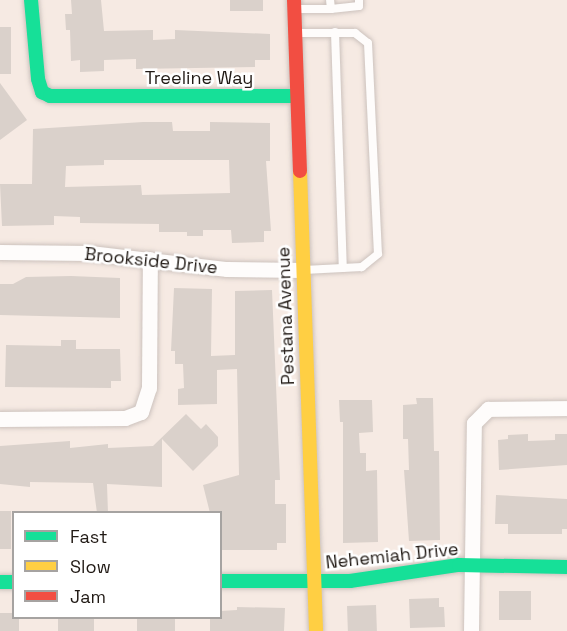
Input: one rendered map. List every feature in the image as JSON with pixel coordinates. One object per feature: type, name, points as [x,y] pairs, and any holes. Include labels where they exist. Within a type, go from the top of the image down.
[{"type":"street","name":"Treeline Way","points":[[31,0],[42,92],[50,96],[296,96]]},
{"type":"street","name":"Pestana Avenue","points":[[294,4],[312,581],[316,631]]},
{"type":"street","name":"Brookside Drive","points":[[0,252],[90,253],[227,269],[303,270]]},
{"type":"street","points":[[0,419],[125,418],[146,407],[150,388],[150,259]]},
{"type":"street","points":[[471,631],[472,433],[477,417],[488,410],[567,408]]},
{"type":"street","name":"Nehemiah Drive","points":[[222,582],[350,581],[470,566],[567,567]]},
{"type":"lane","points":[[330,0],[331,9]]},
{"type":"lane","points":[[294,4],[331,9],[359,6],[359,0]]},
{"type":"lane","points":[[335,32],[344,268]]},
{"type":"lane","points":[[295,33],[335,32],[363,37],[371,52],[378,242],[374,261],[362,267],[303,270]]},
{"type":"building","points":[[71,0],[101,0],[104,31],[153,30],[153,40],[175,39],[175,30],[270,34],[270,60],[255,60],[255,67],[136,69],[136,59],[104,60],[104,71],[80,72],[80,60],[71,61],[70,30],[66,30],[65,14],[72,14]]},
{"type":"building","points":[[230,0],[263,0],[263,11],[230,11]]},
{"type":"building","points":[[0,27],[11,27],[11,74],[0,74]]},
{"type":"building","points":[[0,83],[27,120],[0,140]]},
{"type":"building","points":[[172,122],[173,131],[210,131],[210,122],[270,123],[270,161],[266,161],[271,231],[264,231],[264,242],[232,243],[231,230],[203,230],[203,236],[187,236],[187,232],[159,232],[159,224],[80,223],[80,217],[54,216],[54,225],[2,226],[0,184],[32,184],[33,129]],"holes":[[[104,160],[229,160],[230,193],[142,195],[141,185],[65,187],[66,166],[104,165]]]},
{"type":"building","points":[[26,277],[120,278],[120,318],[0,315],[0,284],[13,284]]},
{"type":"building","points":[[174,288],[212,289],[211,356],[235,355],[235,291],[272,290],[280,480],[275,480],[275,504],[286,504],[286,543],[277,543],[277,550],[222,550],[222,511],[210,511],[203,485],[239,475],[237,369],[217,370],[217,404],[178,405],[178,389],[184,388],[183,364],[175,364],[175,351],[171,351]]},
{"type":"building","points":[[61,340],[76,340],[76,349],[120,349],[121,381],[111,381],[111,388],[5,387],[6,345],[61,346]]},
{"type":"building","points":[[416,398],[433,398],[434,451],[439,451],[440,540],[409,541],[404,470],[409,470],[408,439],[403,439],[403,405],[417,404]]},
{"type":"building","points":[[339,400],[372,400],[373,432],[359,433],[360,453],[366,453],[366,471],[377,470],[378,542],[343,543],[343,422],[340,422]]},
{"type":"building","points":[[186,414],[201,429],[206,424],[218,437],[218,446],[193,471],[162,439],[162,487],[107,484],[108,511],[97,511],[93,483],[30,482],[30,487],[0,484],[0,446],[70,441],[70,448],[108,444],[108,448],[153,446]]},
{"type":"building","points":[[528,434],[528,441],[555,440],[555,434],[567,434],[567,465],[499,470],[498,440],[508,439],[508,435]]},
{"type":"building","points":[[496,495],[567,499],[567,529],[562,529],[562,534],[508,534],[508,524],[495,524]]},
{"type":"building","points":[[0,511],[11,511],[11,549],[0,549]]},
{"type":"building","points":[[499,591],[531,591],[531,620],[499,620]]},
{"type":"building","points":[[439,598],[439,607],[444,607],[445,627],[410,628],[409,599]]},
{"type":"building","points":[[376,605],[377,631],[348,631],[347,606]]},
{"type":"building","points":[[237,607],[285,608],[284,631],[210,631],[210,619],[222,619],[222,611],[237,610]]},
{"type":"building","points":[[0,613],[12,613],[12,619],[19,619],[19,631],[0,631]]},
{"type":"building","points":[[58,619],[94,619],[94,631],[58,631]]},
{"type":"building","points":[[137,619],[175,619],[175,631],[137,631]]},
{"type":"traffic: fast","points":[[31,0],[38,79],[42,92],[50,96],[296,96]]},
{"type":"traffic: fast","points":[[222,581],[350,581],[459,565],[567,567]]},
{"type":"traffic: fast","points":[[0,582],[12,582]]},
{"type":"traffic: slow","points":[[300,171],[316,631]]},
{"type":"traffic: jam","points":[[294,0],[300,171]]}]
